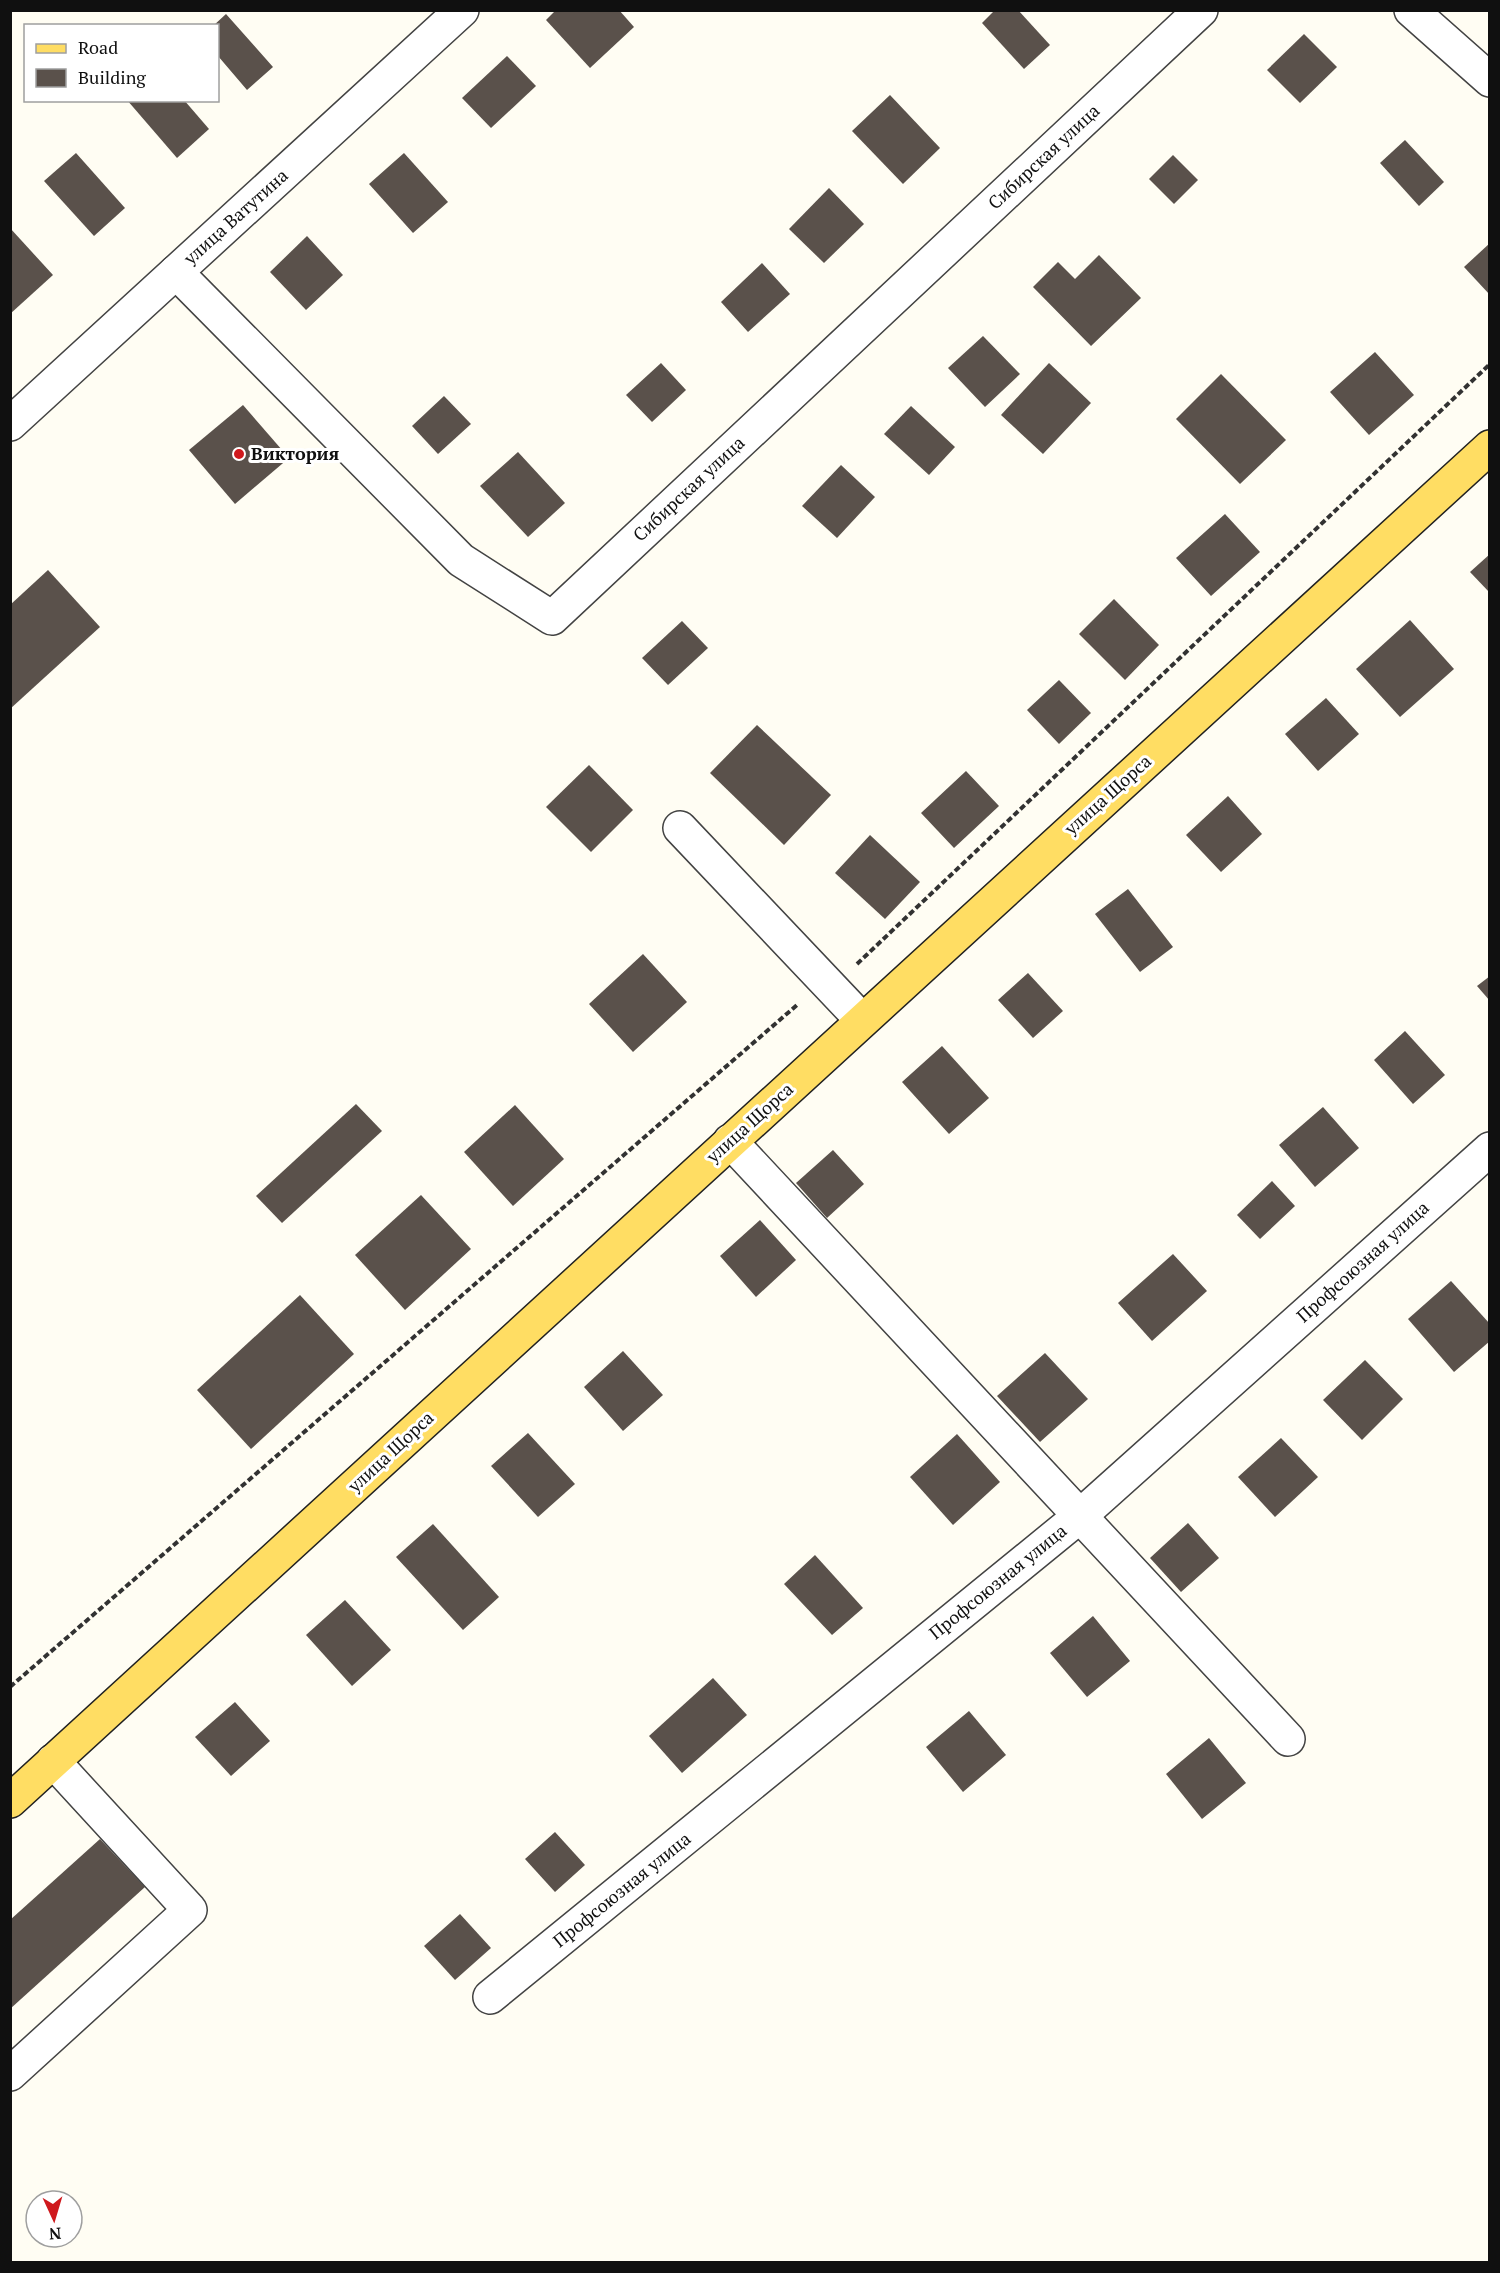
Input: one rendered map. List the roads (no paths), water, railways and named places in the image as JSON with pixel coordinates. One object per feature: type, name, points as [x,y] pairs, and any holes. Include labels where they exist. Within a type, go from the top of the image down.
[{"type":"main road","name":"улица Щорса","points":[[10,1801],[1490,447]]},
{"type":"street","name":"улица Ватутина","points":[[10,424],[462,10]]},
{"type":"street","name":"Сибирская улица","points":[[176,272],[461,560],[552,618],[1202,10]]},
{"type":"street","points":[[1411,10],[1490,80]]},
{"type":"street","points":[[680,828],[824,983],[862,1020]]},
{"type":"street","points":[[730,1141],[1288,1739]]},
{"type":"street","name":"Профсоюзная улица","points":[[490,1997],[1080,1516],[1490,1149]]},
{"type":"street","points":[[10,2074],[190,1910],[53,1761]]},
{"type":"place","name":"Виктория","points":[[239,454]]}]
